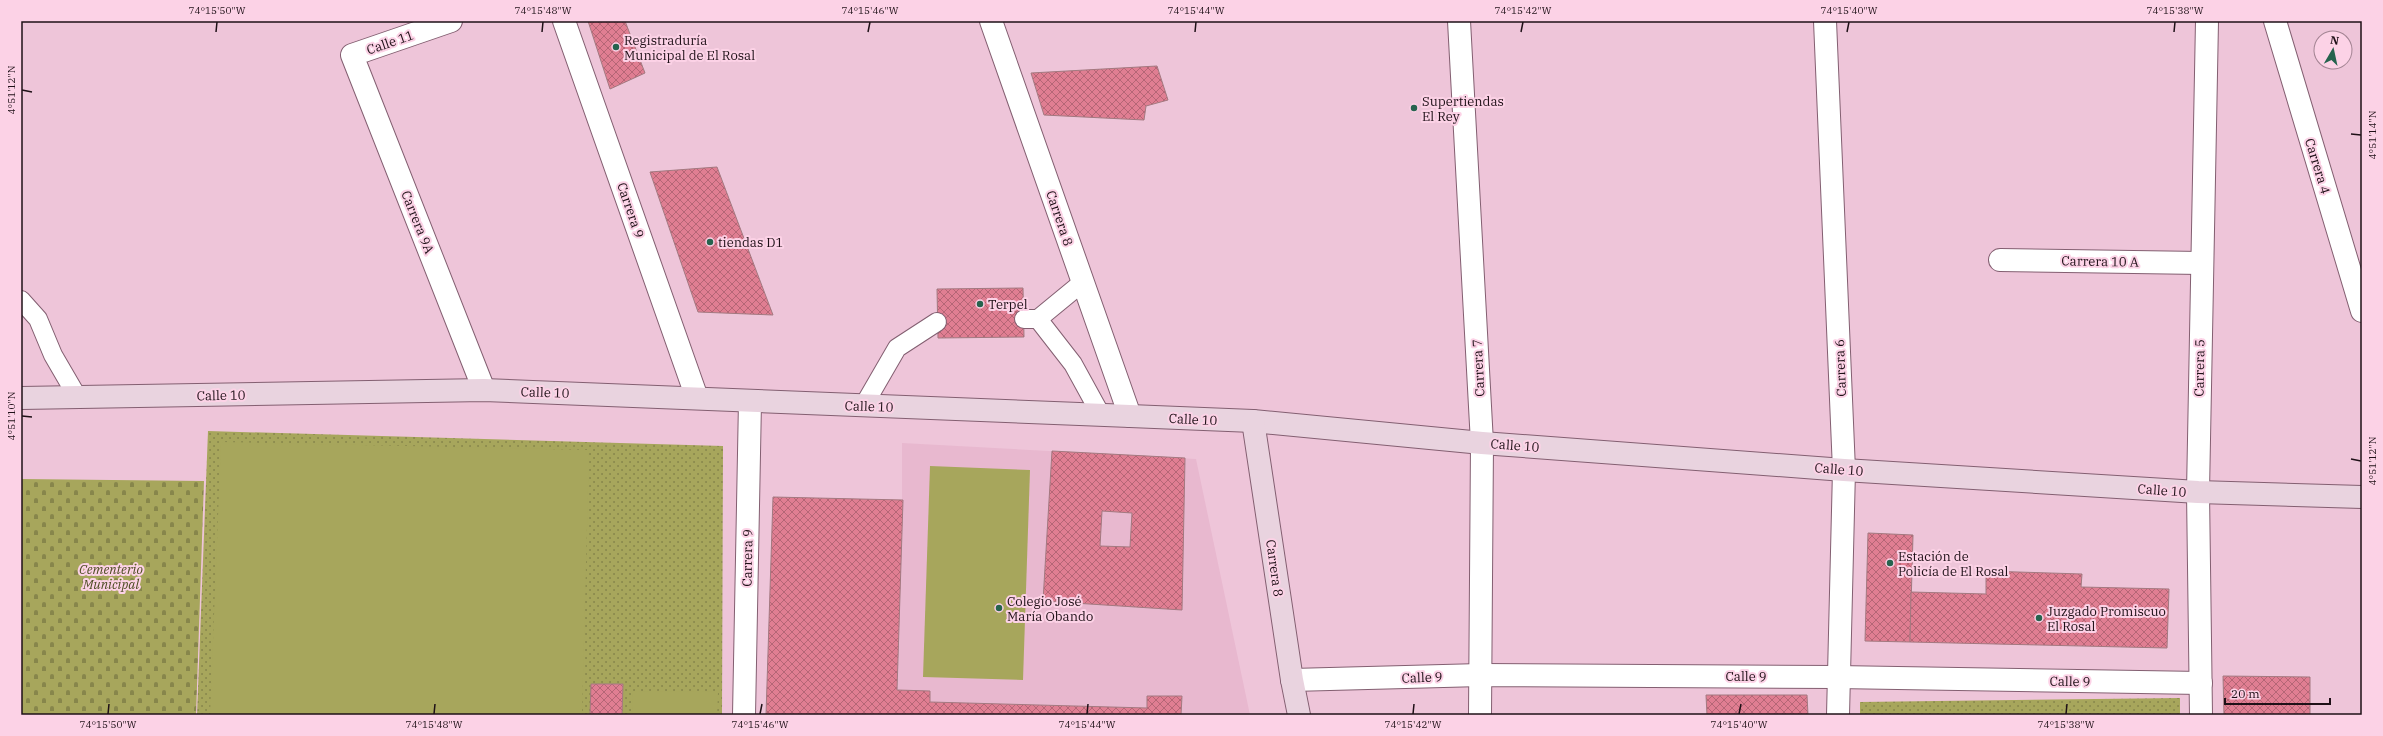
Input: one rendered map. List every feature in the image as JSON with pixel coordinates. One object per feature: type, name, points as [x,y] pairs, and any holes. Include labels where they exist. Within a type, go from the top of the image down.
[{"type":"street","name":"Calle 11","points":[[352,55],[451,21]]},
{"type":"street","name":"Carrera 9","points":[[564,21],[697,398]]},
{"type":"street","name":"Carrera 8","points":[[991,21],[1130,416]]},
{"type":"street","name":"Carrera 7","points":[[1459,21],[1482,443],[1480,715]]},
{"type":"street","name":"Carrera 6","points":[[1825,21],[1844,470],[1838,715]]},
{"type":"street","name":"Carrera 5","points":[[2201,715],[2198,492],[2201,263],[2207,21]]},
{"type":"street","name":"Carrera 4","points":[[2275,21],[2362,311]]},
{"type":"street","name":"Carrera 9A","points":[[352,55],[484,390]]},
{"type":"street","name":"Carrera 10 A","points":[[2000,260],[2201,263]]},
{"type":"street","name":"Calle 10","points":[[21,398],[484,390],[1254,421],[1482,443],[1844,470],[2198,492],[2362,497]]},
{"type":"street","name":"Carrera 9","points":[[744,715],[750,401]]},
{"type":"street","name":"Carrera 8","points":[[1254,421],[1292,680],[1299,715]]},
{"type":"street","name":"Calle 9","points":[[1292,680],[1480,675],[1838,677],[2201,683]]},
{"type":"lane","points":[[1083,282],[1031,319],[1073,364],[1101,415]]},
{"type":"lane","points":[[21,300],[38,319],[53,355],[78,398]]},
{"type":"lane","points":[[864,405],[897,348],[937,322]]},
{"type":"shaded area","name":"Colegio José María Obando","points":[[902,443],[1196,459],[1250,715],[766,715],[773,497],[902,500]]},
{"type":"green space","points":[[208,431],[723,446],[722,715],[197,715]]},
{"type":"green space","points":[[221,442],[589,450],[582,715],[210,715]]},
{"type":"green space","points":[[930,466],[1030,470],[1023,680],[923,677]]},
{"type":"green space","name":"Cementerio Municipal","points":[[21,479],[204,481],[196,715],[21,715]]},
{"type":"green space","points":[[633,691],[718,692],[717,715],[632,715]]},
{"type":"green space","points":[[2180,698],[2180,715],[1860,715],[1860,702]]},
{"type":"building","name":"Registraduría Municipal de El Rosal","points":[[588,21],[625,21],[645,73],[610,89]]},
{"type":"building","points":[[1157,66],[1168,100],[1146,106],[1144,120],[1044,115],[1031,73]]},
{"type":"building","name":"tiendas D1","points":[[717,167],[773,315],[698,312],[650,172]]},
{"type":"building","name":"Terpel","points":[[1023,288],[1024,337],[938,338],[937,289]]},
{"type":"building","points":[[1052,451],[1185,458],[1182,610],[1043,601]],"holes":[[[1102,511],[1132,513],[1130,547],[1100,546]]]},
{"type":"building","points":[[773,497],[903,500],[897,690],[930,691],[930,702],[1147,708],[1147,696],[1182,696],[1181,715],[766,715]]},
{"type":"building","name":"Estación de Policía de El Rosal","points":[[1868,533],[1913,535],[1910,642],[1865,641]]},
{"type":"building","name":"Juzgado Promiscuo El Rosal","points":[[1986,571],[2082,574],[2081,587],[2169,589],[2167,648],[1910,642],[1911,592],[1986,594]]},
{"type":"building","points":[[2223,676],[2310,677],[2310,715],[2224,715]]},
{"type":"building","points":[[591,684],[623,684],[622,715],[590,715]]},
{"type":"building","points":[[1706,695],[1807,695],[1808,715],[1707,715]]},
{"type":"place","name":"Registraduría Municipal de El Rosal","points":[[616,47]]},
{"type":"place","name":"Supertiendas El Rey","points":[[1414,108]]},
{"type":"place","name":"tiendas D1","points":[[710,242]]},
{"type":"place","name":"Terpel","points":[[980,304]]},
{"type":"place","name":"Estación de Policía de El Rosal","points":[[1890,563]]},
{"type":"place","name":"Colegio José María Obando","points":[[999,608]]},
{"type":"place","name":"Juzgado Promiscuo El Rosal","points":[[2039,618]]}]
